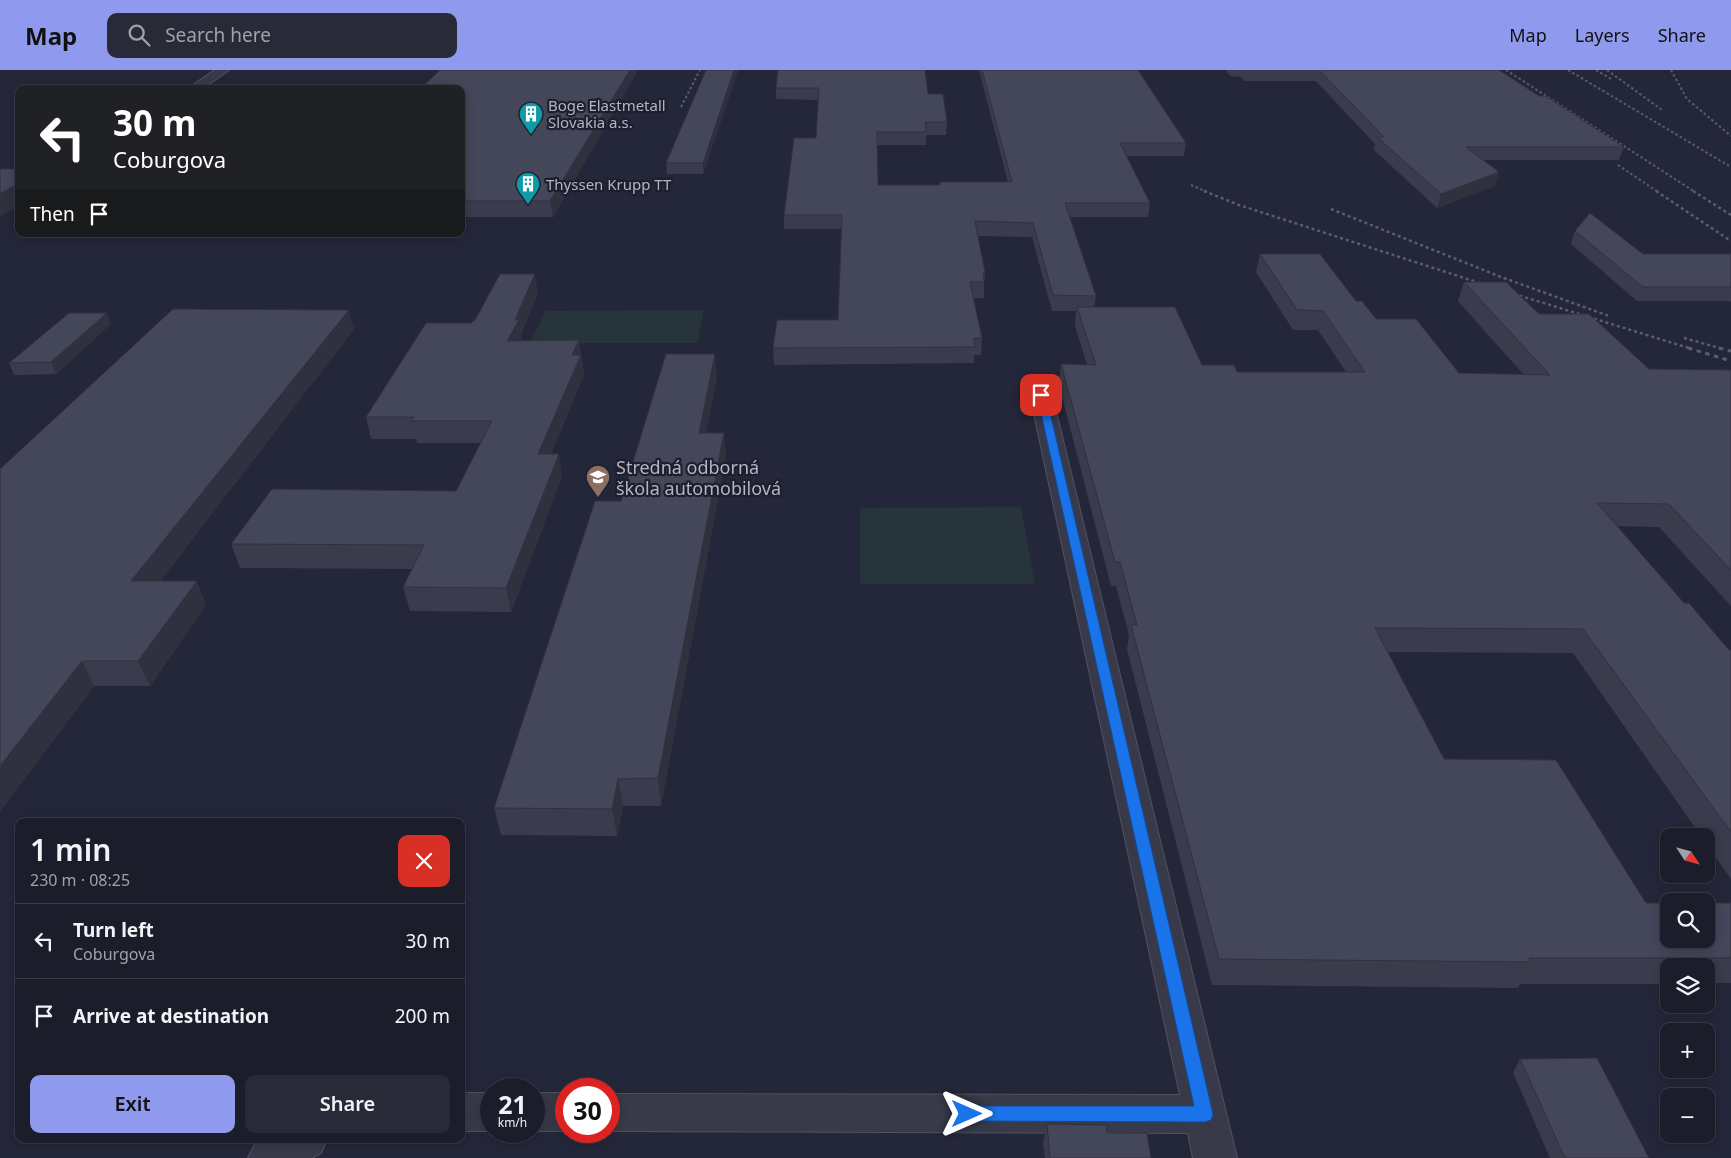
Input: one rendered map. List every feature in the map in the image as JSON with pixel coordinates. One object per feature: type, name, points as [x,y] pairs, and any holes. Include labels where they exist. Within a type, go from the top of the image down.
[{"type":"street","points":[[199,85],[223,70]]},
{"type":"street","points":[[1041,395],[1215,1158]]},
{"type":"street","points":[[465,1112],[480,1112]]},
{"type":"street","points":[[620,1113],[1205,1114]]},
{"type":"street","points":[[270,1158],[298,1143]]},
{"type":"shaded area","points":[[704,310],[697,343],[530,343],[546,311]]},
{"type":"shaded area","points":[[1021,507],[1035,584],[860,584],[860,508]]},
{"type":"building","name":"Boge Elastmetall Slovakia a.s.","points":[[440,70],[630,70],[550,201],[465,201],[465,85],[424,85]]},
{"type":"building","points":[[706,70],[734,70],[703,163],[666,163]]},
{"type":"building","points":[[778,70],[925,70],[928,94],[943,94],[947,122],[925,122],[926,132],[877,132],[878,185],[940,185],[940,182],[1012,182],[982,70],[1138,70],[1186,143],[1120,143],[1150,203],[1065,203],[1096,296],[1053,295],[1033,223],[975,221],[985,272],[983,272],[984,282],[970,282],[982,338],[974,338],[975,347],[773,348],[777,320],[838,320],[842,215],[784,215],[794,138],[816,138],[819,88],[776,88]]},
{"type":"building","points":[[1319,70],[1499,70],[1539,96],[1546,96],[1624,147],[1466,147],[1499,172],[1441,194],[1377,137],[1384,137]]},
{"type":"building","points":[[0,169],[15,169],[15,185],[0,194]]},
{"type":"building","points":[[1590,213],[1643,254],[1731,254],[1731,287],[1643,287],[1575,231]]},
{"type":"building","points":[[1260,254],[1320,254],[1356,301],[1362,301],[1376,319],[1416,319],[1459,373],[1550,375],[1464,282],[1506,282],[1539,314],[1589,314],[1649,369],[1731,370],[1731,570],[1669,504],[1597,503],[1684,603],[1689,603],[1731,650],[1731,832],[1583,629],[1375,628],[1444,759],[1556,760],[1646,903],[1660,903],[1660,948],[1715,948],[1715,903],[1731,903],[1731,958],[1529,958],[1531,962],[1219,959],[1131,625],[1137,625],[1120,562],[1115,562],[1061,364],[1096,365],[1077,307],[1175,307],[1202,365],[1234,365],[1237,372],[1365,372],[1323,311],[1297,310]]},
{"type":"building","points":[[500,274],[535,274],[515,320],[519,320],[507,341],[579,340],[572,355],[581,355],[538,454],[559,454],[506,588],[403,587],[424,545],[231,544],[272,489],[456,491],[492,421],[411,421],[414,417],[366,417],[426,323],[471,323],[475,320]]},
{"type":"building","points":[[173,309],[349,310],[131,581],[197,581],[138,661],[82,661],[0,766],[0,469]]},
{"type":"building","points":[[69,313],[107,313],[51,362],[9,363]]},
{"type":"building","points":[[666,354],[715,354],[699,433],[724,433],[658,778],[618,779],[612,809],[494,808],[595,501],[621,501]]},
{"type":"building","points":[[1597,1058],[1649,1158],[1565,1158],[1520,1059]]},
{"type":"building","points":[[1047,1124],[1106,1125],[1107,1133],[1147,1133],[1151,1158],[1050,1158]]},
{"type":"railway","points":[[681,107],[700,70]]},
{"type":"railway","points":[[1506,70],[1695,192]]},
{"type":"railway","points":[[1568,70],[1731,167]]},
{"type":"railway","points":[[1596,70],[1611,79]]},
{"type":"railway","points":[[1607,70],[1662,110]]},
{"type":"railway","points":[[1671,70],[1687,99],[1731,136]]},
{"type":"railway","points":[[1618,165],[1658,192]]},
{"type":"railway","points":[[1191,185],[1207,192]]},
{"type":"railway","points":[[1204,191],[1239,205],[1489,286]]},
{"type":"railway","points":[[1656,191],[1731,241]]},
{"type":"railway","points":[[1693,191],[1731,215]]},
{"type":"railway","points":[[1331,209],[1501,277],[1609,316]]},
{"type":"railway","points":[[1508,292],[1692,349]]},
{"type":"railway","points":[[1684,338],[1723,349]]},
{"type":"railway","points":[[1688,348],[1731,361]]},
{"type":"railway","points":[[1719,348],[1723,349]]},
{"type":"railway","points":[[1723,349],[1731,351]]},
{"type":"place","name":"Boge Elastmetall Slovakia a.s.","points":[[531,135]]},
{"type":"place","name":"Thyssen Krupp TT","points":[[528,205]]},
{"type":"place","name":"Stredná odborná škola automobilová","points":[[598,498]]},
{"type":"route","points":[[967,1114],[1205,1114],[1041,395]]}]
